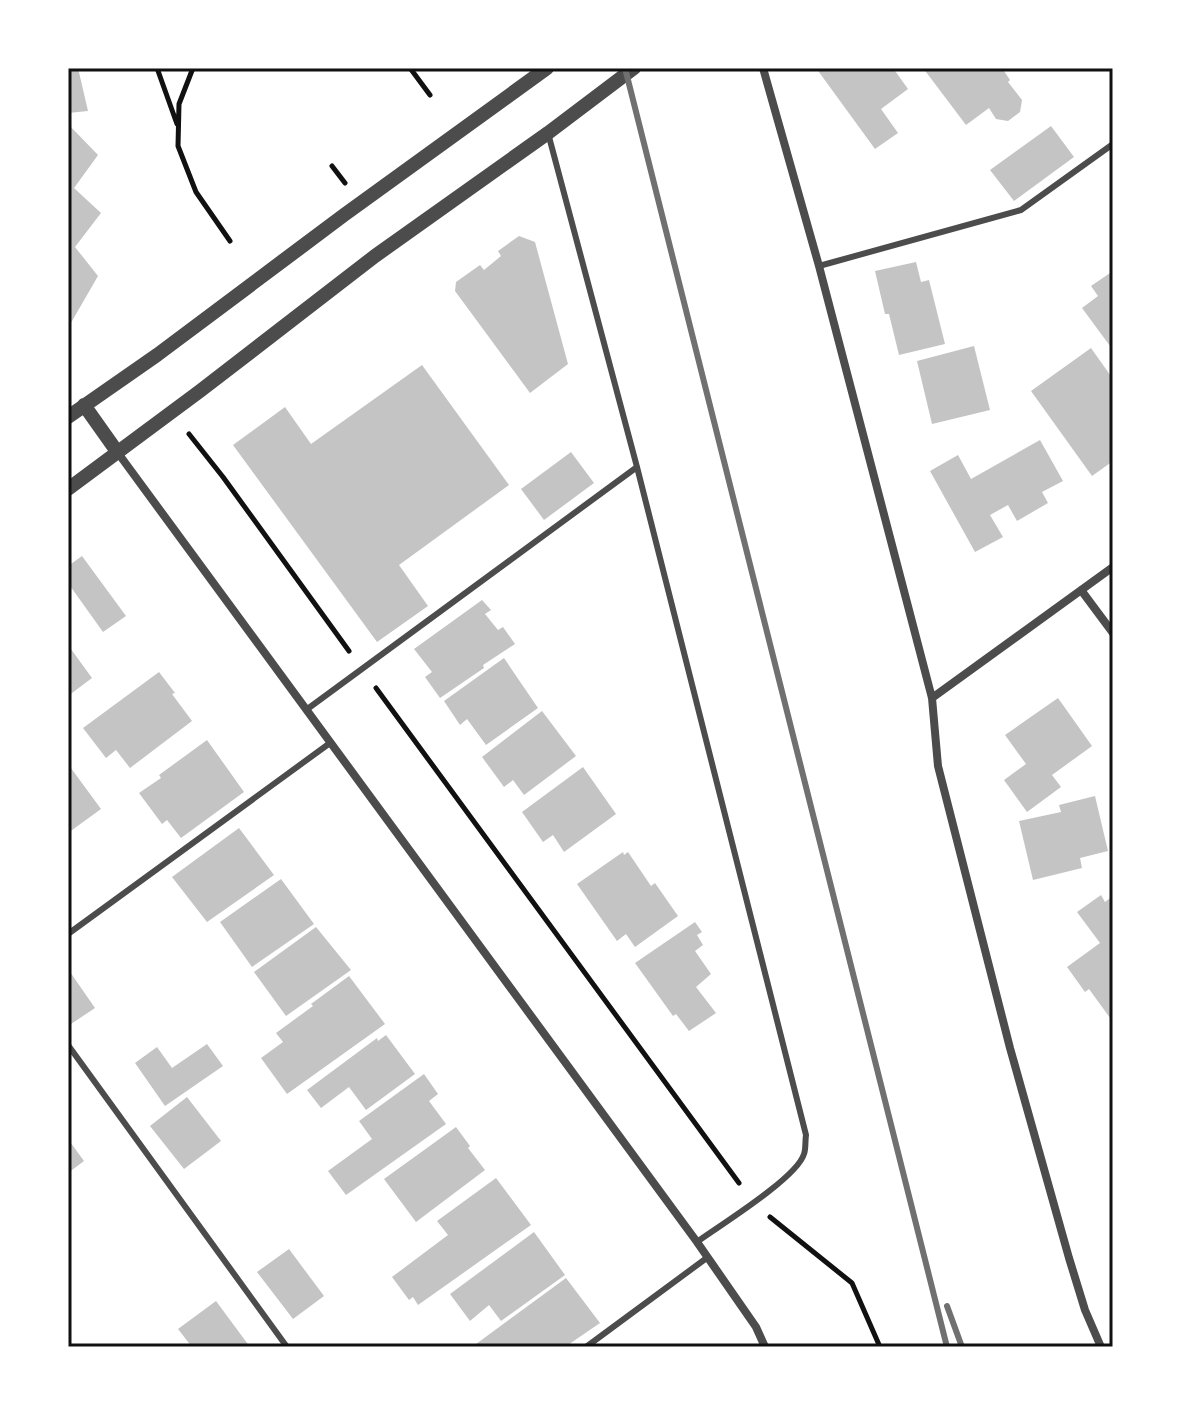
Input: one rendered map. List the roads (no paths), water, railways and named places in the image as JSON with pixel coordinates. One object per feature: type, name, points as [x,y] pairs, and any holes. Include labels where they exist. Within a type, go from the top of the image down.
[{"type":"street","points":[[68,417],[547,68]]},
{"type":"street","points":[[68,489],[375,256],[634,68]]},
{"type":"street","points":[[763,68],[819,266],[932,698],[938,766],[1010,1048],[1069,1258],[1085,1310],[1101,1347]]},
{"type":"street","points":[[84,405],[708,1257],[756,1327],[765,1347]]},
{"type":"street","points":[[932,698],[1113,567]]},
{"type":"street","points":[[1081,590],[1113,633]]},
{"type":"lane","points":[[548,133],[637,467],[806,1135],[804,1156],[793,1170],[754,1203],[697,1242]]},
{"type":"lane","points":[[819,266],[1021,210],[1113,144]]},
{"type":"lane","points":[[306,710],[637,467]]},
{"type":"lane","points":[[68,934],[330,743]]},
{"type":"lane","points":[[68,1045],[287,1347]]},
{"type":"lane","points":[[586,1347],[708,1257]]},
{"type":"railway","points":[[625,68],[947,1347]]},
{"type":"railway","points":[[947,1306],[962,1347]]}]
